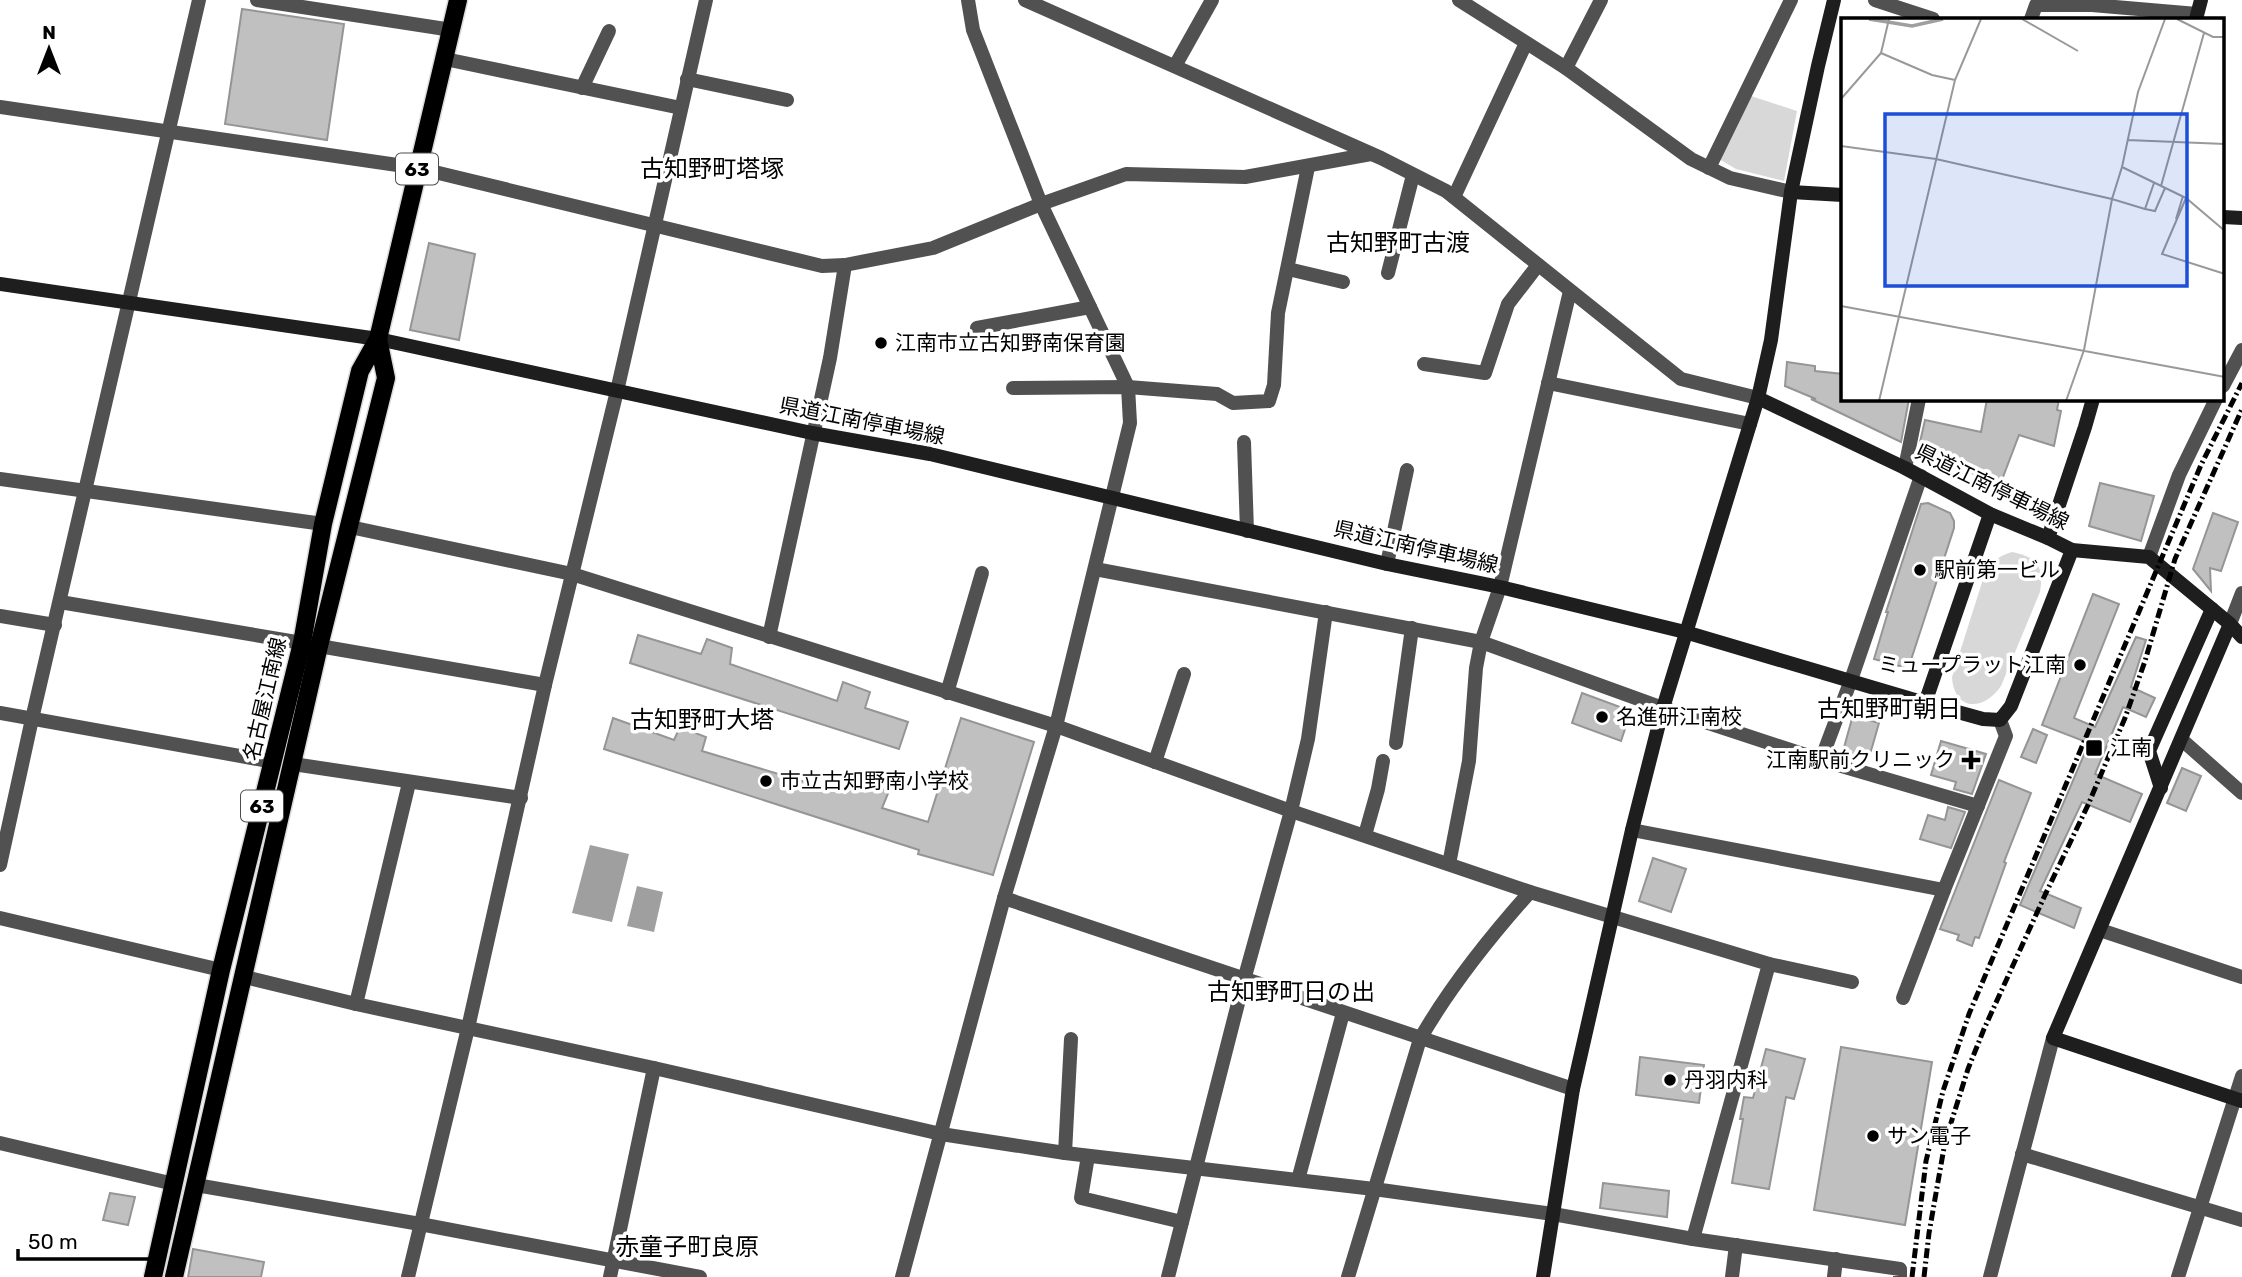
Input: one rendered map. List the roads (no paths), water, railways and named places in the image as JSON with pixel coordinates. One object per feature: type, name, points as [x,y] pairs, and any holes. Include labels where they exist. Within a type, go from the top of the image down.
[{"type":"main road","name":"名古屋江南線","points":[[174,1277],[293,764],[310,645],[323,524],[360,371],[378,339],[458,0]]},
{"type":"main road","name":"名古屋江南線","points":[[153,1277],[221,970],[274,762],[350,527],[386,378],[378,339]]},
{"type":"street","points":[[0,865],[199,0]]},
{"type":"street","points":[[257,0],[452,30]]},
{"type":"street","points":[[408,1277],[468,1028],[545,685],[617,391],[706,0]]},
{"type":"street","points":[[902,1277],[1004,898],[1056,726],[1130,423],[1128,387],[1041,204],[973,30],[968,0]]},
{"type":"street","points":[[1025,0],[1371,154],[1446,191],[1681,379],[1758,398]]},
{"type":"street","points":[[1175,66],[1212,0]]},
{"type":"street","points":[[1459,0],[1566,68],[1691,159],[1730,178],[1791,192],[1841,195]]},
{"type":"street","points":[[1566,68],[1601,0]]},
{"type":"street","points":[[1709,168],[1791,0]]},
{"type":"street","points":[[1543,1277],[1573,1089],[1632,830],[1685,632],[1758,398],[1771,340],[1791,192],[1835,0]]},
{"type":"street","points":[[1875,0],[1896,13],[1927,18]]},
{"type":"street","points":[[2031,18],[2036,5],[2198,11]]},
{"type":"street","points":[[582,88],[609,32]]},
{"type":"street","points":[[1454,197],[1526,43]]},
{"type":"street","points":[[445,59],[681,108]]},
{"type":"street","points":[[687,79],[787,100]]},
{"type":"street","points":[[0,107],[418,168],[822,266],[845,265],[933,248],[1041,204],[1126,174],[1245,177],[1371,154]]},
{"type":"street","points":[[1013,388],[1128,387],[1217,394],[1233,402],[1269,401],[1273,385],[1278,313],[1308,167]]},
{"type":"street","points":[[1388,273],[1413,175]]},
{"type":"street","points":[[2224,217],[2242,218]]},
{"type":"street","points":[[769,637],[830,358],[845,265]]},
{"type":"street","points":[[1424,364],[1485,373],[1508,304],[1538,265]]},
{"type":"street","points":[[1288,269],[1343,282]]},
{"type":"street","name":"県道江南停車場線","points":[[0,284],[378,339],[812,433],[930,454],[1247,531],[1500,587],[1685,632],[1983,719],[2000,720]]},
{"type":"street","points":[[1449,864],[1469,761],[1476,668],[1481,642],[1500,587],[1570,291]]},
{"type":"street","points":[[977,328],[1090,307]]},
{"type":"street","points":[[2224,384],[2242,350]]},
{"type":"street","points":[[1548,383],[1750,424]]},
{"type":"street","name":"県道江南停車場線","points":[[1758,398],[1905,468],[1990,514],[2073,550],[2149,557]]},
{"type":"street","points":[[1905,468],[1919,401]]},
{"type":"street","points":[[2048,538],[2092,401]]},
{"type":"street","points":[[2215,401],[2179,475],[2149,557],[2242,637]]},
{"type":"street","points":[[1244,442],[1247,531]]},
{"type":"street","points":[[1387,564],[1407,470]]},
{"type":"street","points":[[1821,760],[1921,476]]},
{"type":"street","points":[[0,479],[323,524]]},
{"type":"street","points":[[1926,703],[1990,514]]},
{"type":"street","points":[[350,527],[572,574],[1056,726],[1291,811],[1530,892],[1769,964],[1852,982]]},
{"type":"street","points":[[1903,998],[2006,736],[2000,720],[2011,706],[2073,550]]},
{"type":"street","points":[[1095,569],[1481,642],[1663,708],[1821,760],[1978,806]]},
{"type":"street","points":[[947,693],[982,573]]},
{"type":"street","points":[[1990,1277],[2053,1038],[2182,740],[2242,593]]},
{"type":"street","points":[[60,602],[545,685]]},
{"type":"street","points":[[2161,788],[2149,751],[2212,609]]},
{"type":"street","points":[[1168,1277],[1244,980],[1291,811],[1308,739],[1326,612]]},
{"type":"street","points":[[0,617],[55,625]]},
{"type":"street","points":[[1395,743],[1412,628]]},
{"type":"street","points":[[1155,762],[1184,674]]},
{"type":"street","points":[[0,713],[274,762]]},
{"type":"street","points":[[2182,740],[2242,793]]},
{"type":"street","points":[[1365,835],[1383,761]]},
{"type":"street","points":[[293,764],[521,798]]},
{"type":"street","points":[[356,1004],[409,783]]},
{"type":"street","points":[[1632,830],[1944,890]]},
{"type":"street","points":[[1348,1277],[1420,1039],[1438,1007],[1483,946],[1530,892]]},
{"type":"street","points":[[1004,898],[1573,1089]]},
{"type":"street","points":[[0,918],[221,970]]},
{"type":"street","points":[[2100,930],[2242,977]]},
{"type":"street","points":[[1693,1239],[1769,964]]},
{"type":"street","points":[[245,977],[941,1134],[1065,1153],[1374,1189],[1553,1214],[1693,1239],[1836,1259],[1900,1273]]},
{"type":"street","points":[[1298,1180],[1343,1013]]},
{"type":"street","points":[[2053,1038],[2238,1100]]},
{"type":"street","points":[[1065,1153],[1072,1039]]},
{"type":"street","points":[[610,1277],[654,1068]]},
{"type":"street","points":[[2178,1277],[2199,1206],[2238,1100],[2242,1076]]},
{"type":"street","points":[[0,1143],[174,1184]]},
{"type":"street","points":[[2022,1154],[2242,1220]]},
{"type":"street","points":[[1088,1156],[1081,1198],[1182,1222]]},
{"type":"street","points":[[196,1185],[700,1277]]},
{"type":"street","points":[[1732,1277],[1736,1245]]},
{"type":"street","points":[[1834,1277],[1836,1259]]},
{"type":"railway","points":[[1912,1277],[1926,1161],[1943,1091],[1969,1014],[2201,465],[2242,383]]},
{"type":"railway","points":[[1924,1277],[1945,1142],[1968,1069],[2125,718],[2175,559],[2242,409]]},
{"type":"place","name":"江南市立古知野南保育園","points":[[881,343]]},
{"type":"place","name":"駅前第一ビル","points":[[1920,570]]},
{"type":"place","name":"ミュープラット江南","points":[[2080,665]]},
{"type":"place","name":"名進研江南校","points":[[1602,717]]},
{"type":"place","name":"江南","points":[[2094,748]]},
{"type":"place","name":"江南駅前クリニック","points":[[1971,760]]},
{"type":"place","name":"市立古知野南小学校","points":[[766,781]]},
{"type":"place","name":"丹羽内科","points":[[1670,1080]]},
{"type":"place","name":"サン電子","points":[[1873,1136]]},
{"type":"district","name":"古知野町塔塚","points":[[712,169]]},
{"type":"district","name":"古知野町古渡","points":[[1398,243]]},
{"type":"district","name":"古知野町朝日","points":[[1889,709]]},
{"type":"district","name":"古知野町大塔","points":[[702,720]]},
{"type":"district","name":"古知野町日の出","points":[[1291,992]]},
{"type":"district","name":"赤童子町良原","points":[[687,1247]]}]
